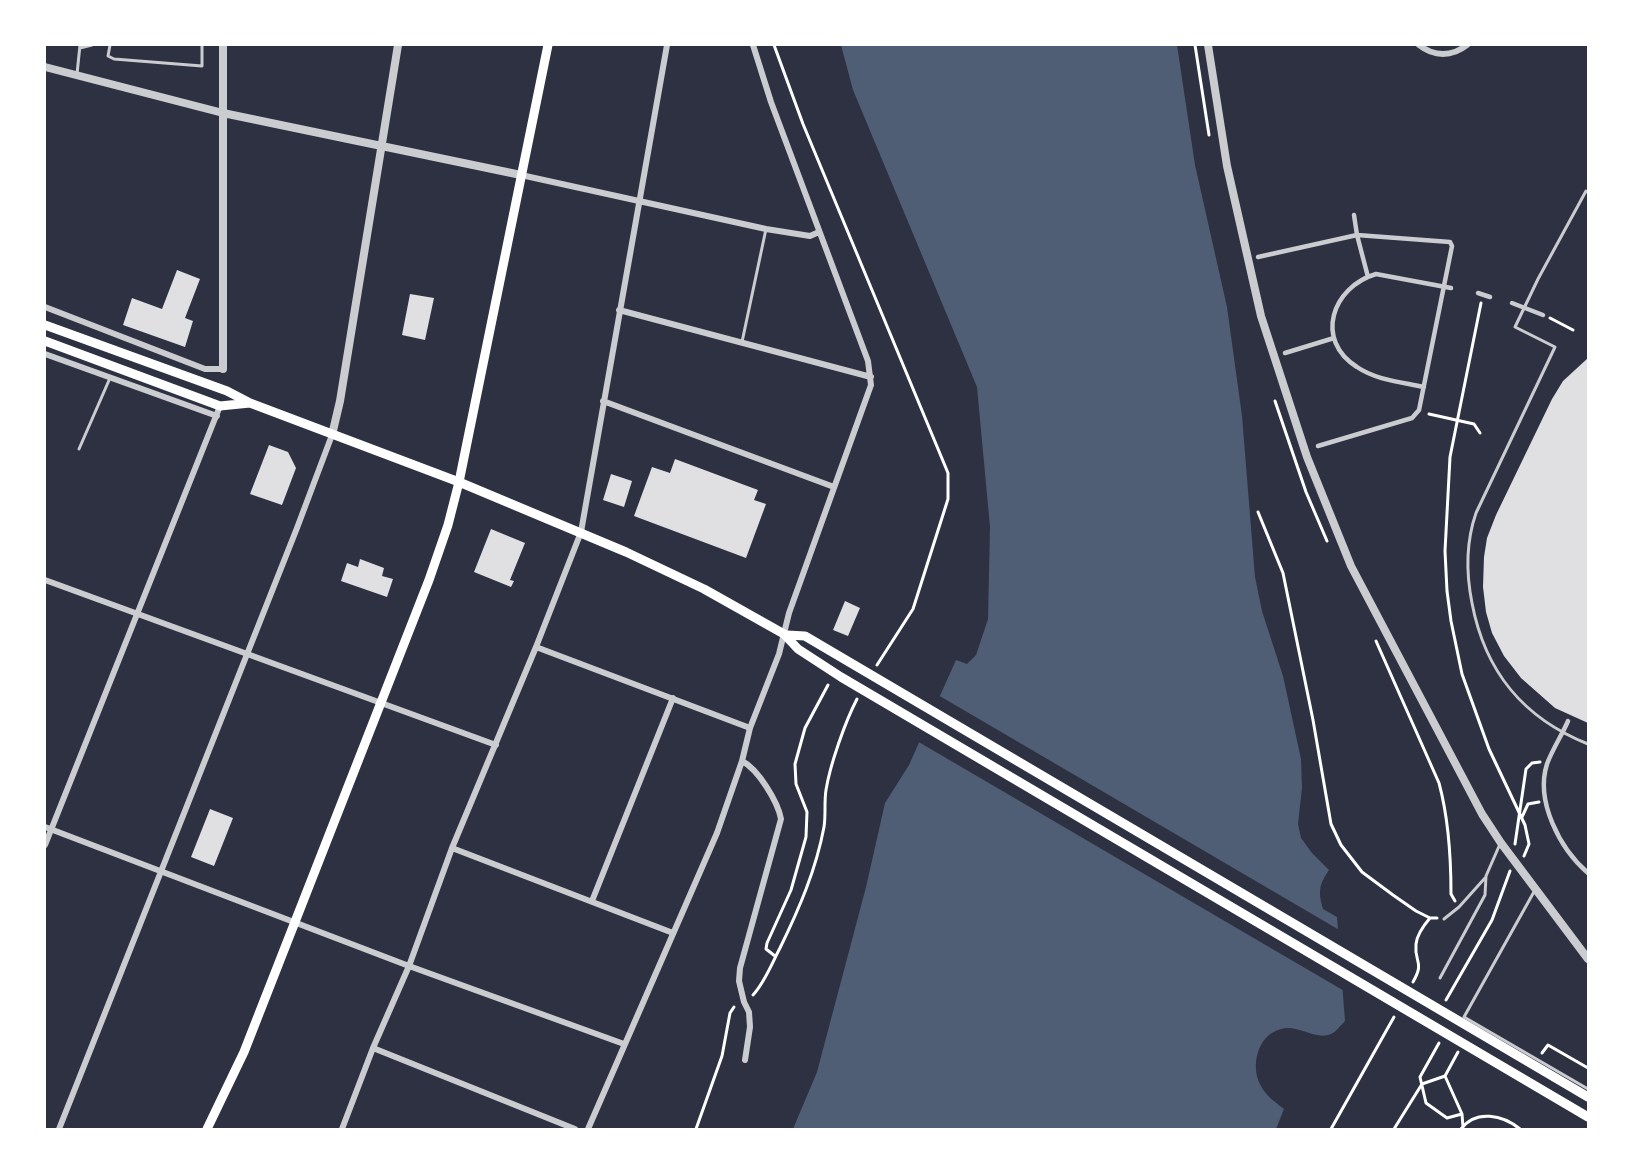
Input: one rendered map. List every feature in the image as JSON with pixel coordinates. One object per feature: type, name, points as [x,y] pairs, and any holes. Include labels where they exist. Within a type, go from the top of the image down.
[{"type":"main road","points":[[207,1129],[244,1052],[429,580],[448,525],[459,482],[548,45]]},
{"type":"main road","points":[[45,325],[211,385],[250,403],[459,482],[581,532],[704,589],[786,634],[798,649],[841,677],[1588,1117]]},
{"type":"main road","points":[[45,341],[220,406],[250,403]]},
{"type":"main road","points":[[786,634],[805,636],[1588,1097]]},
{"type":"street","points":[[45,307],[187,363],[205,369],[223,369],[224,45]]},
{"type":"street","points":[[59,1129],[332,435],[340,401],[398,45]]},
{"type":"street","points":[[342,1129],[373,1048],[409,966],[452,848],[496,745],[581,532],[667,45]]},
{"type":"street","points":[[588,1129],[717,833],[742,761],[750,728],[786,634],[789,613],[869,392],[871,377],[868,361],[819,232],[753,45]]},
{"type":"street","points":[[1208,45],[1227,166],[1261,316],[1307,457],[1351,566],[1460,776],[1501,843],[1588,959]]},
{"type":"street","points":[[1419,45],[1431,53],[1446,55],[1458,52],[1467,45]]},
{"type":"street","points":[[45,67],[223,112],[766,229],[810,236],[819,232]]},
{"type":"street","points":[[1354,215],[1368,277]]},
{"type":"street","points":[[1258,257],[1357,235],[1450,242],[1452,246],[1419,410],[1412,418],[1318,446]]},
{"type":"street","points":[[1424,387],[1366,373],[1354,366],[1336,347],[1332,320],[1340,302],[1354,285],[1368,277],[1386,275],[1451,288]]},
{"type":"street","points":[[1478,293],[1490,297]]},
{"type":"street","points":[[1512,303],[1543,315]]},
{"type":"street","points":[[619,310],[871,377]]},
{"type":"street","points":[[1285,353],[1334,338]]},
{"type":"street","points":[[45,354],[217,416]]},
{"type":"street","points":[[603,401],[834,487]]},
{"type":"street","points":[[45,845],[48,828],[138,614],[220,406]]},
{"type":"street","points":[[45,580],[496,745]]},
{"type":"street","points":[[536,646],[750,728]]},
{"type":"street","points":[[592,901],[673,698]]},
{"type":"street","points":[[1568,722],[1547,763],[1546,801],[1550,820],[1560,838],[1588,873]]},
{"type":"street","points":[[742,761],[760,779],[780,810],[782,819],[740,968],[739,981],[749,1012],[750,1027],[745,1060]]},
{"type":"street","points":[[48,828],[409,966],[624,1044]]},
{"type":"street","points":[[452,848],[673,933]]},
{"type":"street","points":[[373,1048],[575,1129]]},
{"type":"lane","points":[[77,74],[80,46],[92,45]]},
{"type":"lane","points":[[110,45],[108,56],[114,59],[202,66],[202,45]]},
{"type":"lane","points":[[1588,192],[1586,191],[1515,327],[1555,347],[1476,513],[1470,530],[1468,580],[1475,620],[1483,646],[1503,682],[1534,714],[1588,744]]},
{"type":"lane","points":[[742,342],[766,229]]},
{"type":"lane","points":[[79,448],[110,378]]},
{"type":"lane","points":[[1444,918],[1459,908],[1486,876],[1501,843]]},
{"type":"lane","points":[[1440,978],[1485,896],[1486,876]]},
{"type":"lane","points":[[1536,888],[1464,1017],[1588,1089]]},
{"type":"path","points":[[774,45],[803,124],[948,473],[948,499],[913,609],[872,674]]},
{"type":"path","points":[[1543,315],[1573,330]]},
{"type":"path","points":[[1429,414],[1474,424],[1480,433]]},
{"type":"path","points":[[1258,512],[1283,573],[1313,720],[1331,824],[1341,845],[1362,872],[1416,911],[1430,918],[1444,918]]},
{"type":"path","points":[[775,956],[766,949],[766,943],[791,890],[808,828],[807,812],[796,784],[795,764],[805,729],[828,685]]},
{"type":"path","points":[[751,997],[762,981],[796,915],[810,877],[824,828],[828,779],[840,742],[860,694]]},
{"type":"path","points":[[1524,781],[1528,765],[1537,761],[1547,763]]},
{"type":"path","points":[[1522,817],[1528,804],[1546,801]]},
{"type":"path","points":[[1409,990],[1420,970],[1416,943],[1430,918]]},
{"type":"path","points":[[696,1129],[722,1056],[730,1013],[734,1007],[739,1005]]},
{"type":"path","points":[[1331,1129],[1398,1009]]},
{"type":"path","points":[[1440,1042],[1420,1077],[1426,1103],[1447,1118],[1462,1114]]},
{"type":"path","points":[[1541,1055],[1548,1045],[1588,1068]]},
{"type":"path","points":[[1394,1129],[1422,1084],[1445,1076],[1462,1114],[1462,1128]]},
{"type":"path","points":[[1462,1128],[1469,1120],[1482,1116],[1509,1120],[1520,1129]]},
{"type":"water","points":[[841,45],[1177,45],[1195,165],[1227,307],[1242,416],[1255,577],[1262,611],[1283,676],[1301,759],[1302,788],[1298,824],[1301,838],[1329,870],[1321,884],[1320,897],[1323,909],[1337,917],[1345,1021],[1335,1032],[1325,1036],[1294,1029],[1281,1029],[1266,1038],[1258,1053],[1256,1070],[1261,1086],[1268,1096],[1284,1109],[1276,1129],[793,1129],[817,1072],[866,887],[885,803],[909,765],[956,660],[967,664],[976,655],[988,619],[990,527],[977,387],[853,90]]},
{"type":"pier","points":[[938,695],[1341,931],[1346,992],[917,741]]},
{"type":"building","points":[[177,270],[200,279],[185,318],[193,321],[185,347],[123,325],[132,298],[162,309]]},
{"type":"building","points":[[410,294],[434,298],[425,340],[402,335]]},
{"type":"building","points":[[1588,358],[1588,723],[1555,708],[1521,678],[1504,656],[1492,633],[1486,612],[1483,587],[1487,538],[1496,515],[1552,399],[1563,381]]},
{"type":"building","points":[[269,445],[288,452],[296,468],[282,505],[250,494]]},
{"type":"building","points":[[675,459],[758,490],[754,500],[766,504],[746,558],[634,516],[652,467],[670,473]]},
{"type":"building","points":[[611,474],[632,481],[624,507],[603,500]]},
{"type":"building","points":[[491,529],[525,543],[510,580],[514,581],[511,587],[474,572]]},
{"type":"building","points":[[360,559],[384,568],[382,576],[393,579],[387,597],[341,581],[347,563],[358,567]]},
{"type":"building","points":[[845,601],[860,608],[848,636],[833,630]]},
{"type":"building","points":[[210,809],[233,818],[214,866],[191,857]]}]
